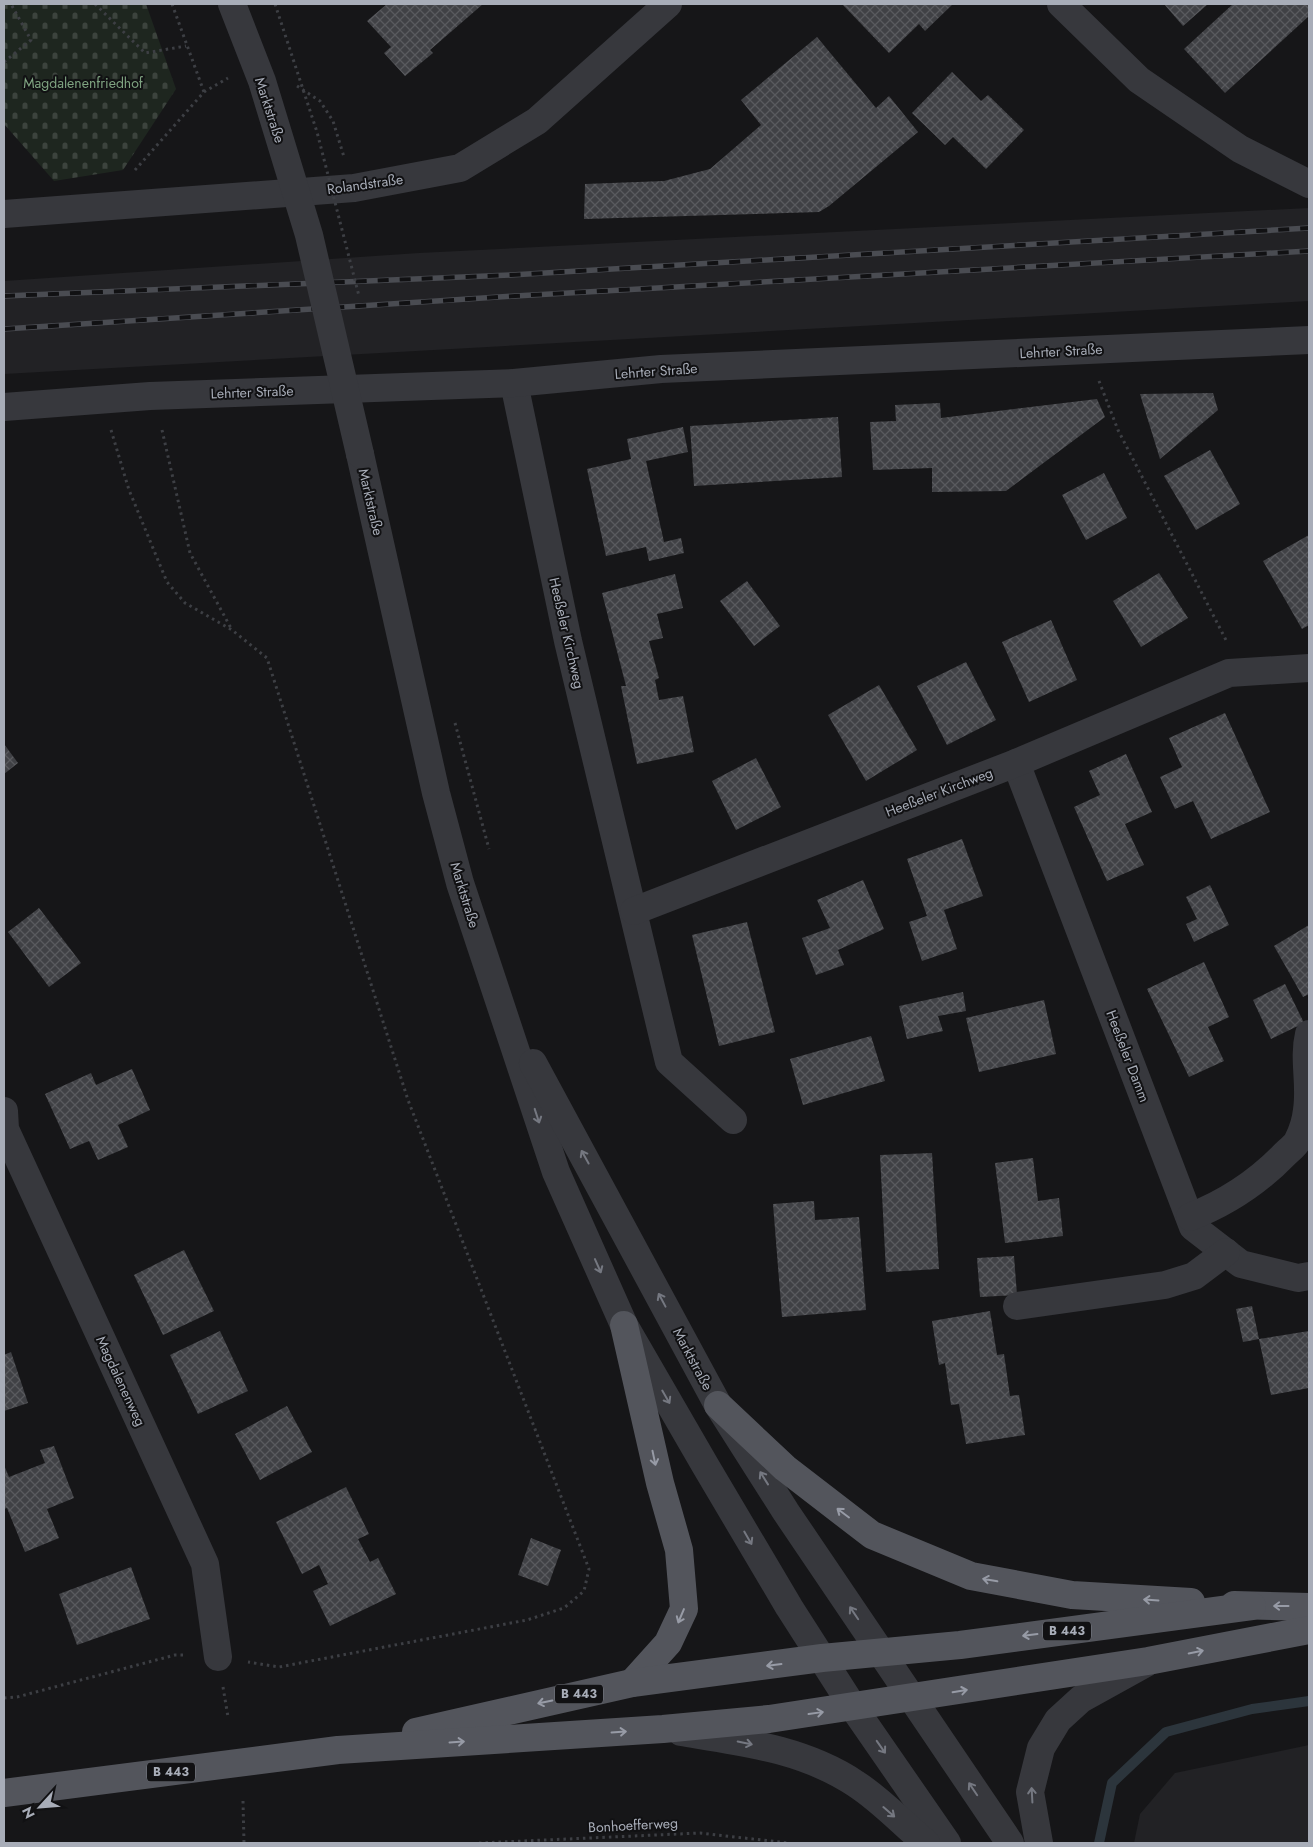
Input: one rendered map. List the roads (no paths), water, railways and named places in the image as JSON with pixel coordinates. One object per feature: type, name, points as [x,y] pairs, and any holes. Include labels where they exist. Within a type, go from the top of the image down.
[{"type":"main road","points":[[624,1325],[660,1483],[679,1550],[684,1609],[668,1643],[632,1683]]},
{"type":"main road","points":[[718,1404],[785,1468],[872,1535],[971,1576],[1072,1594],[1252,1606]]},
{"type":"main road","name":"B 443","points":[[338,1750],[632,1683],[1252,1606],[1309,1607]]},
{"type":"main road","name":"B 443","points":[[4,1793],[338,1750],[663,1729],[769,1719],[1148,1662],[1309,1630]]},
{"type":"street","name":"Marktstraße","points":[[232,4],[262,82],[309,235],[436,793],[460,884],[556,1172],[624,1325],[779,1590],[853,1707],[947,1843]]},
{"type":"street","name":"Rolandstraße","points":[[4,214],[354,188],[460,168],[537,121],[668,4]]},
{"type":"street","points":[[1062,4],[1139,80],[1240,149],[1309,184]]},
{"type":"street","name":"Lehrter Straße","points":[[4,407],[150,396],[514,383],[661,370],[1309,340]]},
{"type":"street","name":"Heeßeler Kirchweg","points":[[514,383],[568,641],[669,1062],[733,1120]]},
{"type":"street","name":"Heeßeler Kirchweg","points":[[634,910],[1016,763],[1229,673],[1309,668]]},
{"type":"street","name":"Heeßeler Damm","points":[[1016,763],[1193,1227],[1240,1264],[1298,1278],[1309,1276]]},
{"type":"street","name":"Marktstraße","points":[[499,1003],[718,1404],[786,1512],[1010,1843]]},
{"type":"street","points":[[1190,1217],[1211,1209],[1239,1193],[1271,1169],[1298,1141],[1307,1110],[1308,1085],[1305,1061],[1309,1034]]},
{"type":"street","name":"Magdalenenweg","points":[[4,1123],[204,1564],[218,1657]]},
{"type":"street","points":[[1017,1306],[1165,1286],[1194,1276],[1226,1252]]},
{"type":"street","points":[[1039,1843],[1030,1792],[1041,1748],[1058,1720],[1081,1699],[1148,1662]]},
{"type":"street","points":[[663,1729],[735,1741],[810,1759],[857,1784],[926,1843]]},
{"type":"waterway","points":[[1099,1843],[1112,1783],[1166,1732],[1252,1709],[1309,1701]]},
{"type":"railway","points":[[4,296],[511,275],[1309,228]]},
{"type":"railway","points":[[4,329],[515,296],[1309,251]]},
{"type":"park label","name":"Magdalenenfriedhof","points":[[83,83]]}]
